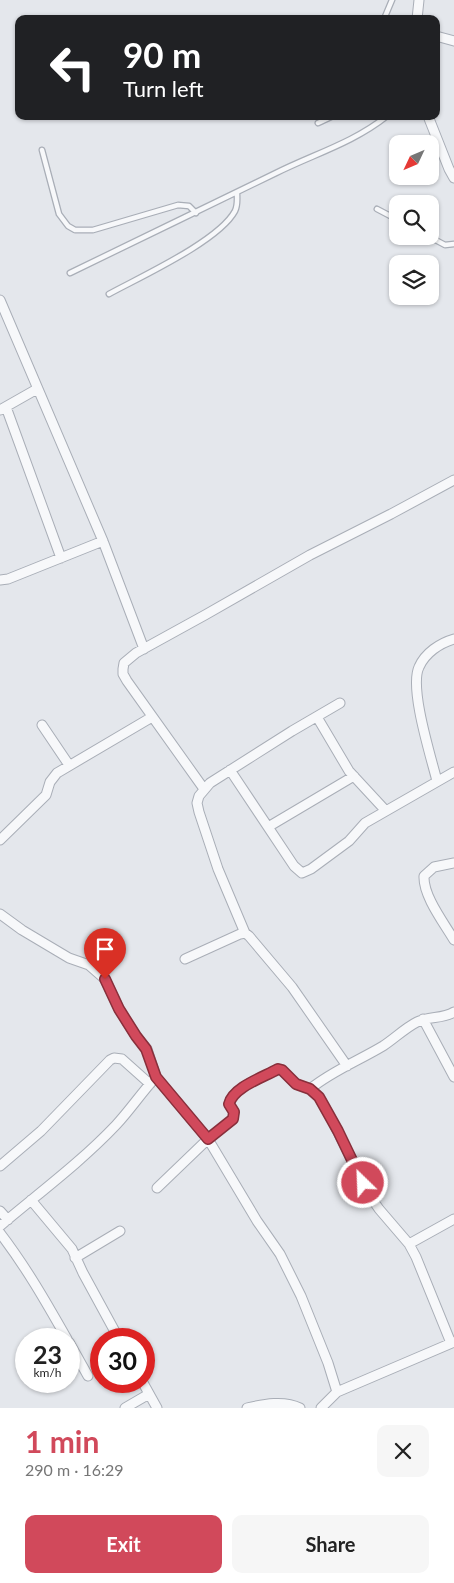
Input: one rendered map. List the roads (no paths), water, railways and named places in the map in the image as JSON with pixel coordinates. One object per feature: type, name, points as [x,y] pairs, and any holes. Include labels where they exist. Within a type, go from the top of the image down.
[{"type":"street","points":[[417,15],[419,0]]},
{"type":"street","points":[[440,37],[454,41]]},
{"type":"street","points":[[430,120],[454,178]]},
{"type":"street","points":[[0,300],[103,541],[144,649]]},
{"type":"street","points":[[37,389],[3,408],[60,558]]},
{"type":"street","points":[[204,789],[123,674],[124,663],[136,653],[310,555],[392,514],[454,480]]},
{"type":"street","points":[[0,580],[8,579],[103,541]]},
{"type":"street","points":[[437,781],[416,680],[419,668],[427,655],[445,641],[454,639]]},
{"type":"street","points":[[340,703],[230,770],[204,789],[197,803],[218,869],[244,933],[252,939],[292,987],[347,1066]]},
{"type":"street","points":[[317,716],[337,752],[354,776],[386,811]]},
{"type":"street","points":[[0,840],[46,795],[53,777],[69,765],[152,717]]},
{"type":"street","points":[[42,725],[69,765]]},
{"type":"street","points":[[230,770],[294,866],[298,871],[306,872],[349,841],[361,826],[454,772]]},
{"type":"street","points":[[268,827],[354,776]]},
{"type":"street","points":[[454,863],[434,867],[424,876],[423,883],[454,940]]},
{"type":"street","points":[[0,914],[22,930],[69,958],[88,965],[105,979],[119,1009],[146,1049],[153,1081]]},
{"type":"street","points":[[185,959],[244,933]]},
{"type":"street","points":[[310,1089],[326,1077],[384,1045],[416,1022],[423,1019],[445,1016],[454,1012]]},
{"type":"street","points":[[423,1019],[454,1077]]},
{"type":"street","points":[[0,1166],[41,1131],[110,1060],[114,1058],[122,1059],[153,1081],[208,1139],[292,1277],[328,1362],[337,1392]]},
{"type":"street","points":[[157,1188],[208,1139],[233,1119],[234,1112],[229,1104],[230,1099],[237,1092],[278,1069],[282,1070],[296,1084],[315,1093],[325,1107],[368,1193],[409,1244],[423,1272],[452,1343],[337,1392],[320,1408]]},
{"type":"street","points":[[0,1226],[70,1168],[117,1124],[153,1081]]},
{"type":"street","points":[[31,1200],[67,1241],[113,1328]]},
{"type":"street","points":[[0,1211],[8,1220]]},
{"type":"street","points":[[409,1244],[454,1219]]},
{"type":"street","points":[[75,1258],[120,1231]]},
{"type":"street","points":[[0,1233],[39,1289],[61,1328]]},
{"type":"street","points":[[80,1362],[88,1376]]},
{"type":"street","points":[[125,1408],[149,1394],[157,1408]]},
{"type":"street","points":[[247,1408],[292,1404],[300,1408]]},
{"type":"lane","points":[[386,15],[392,0]]},
{"type":"lane","points":[[318,123],[324,120]]},
{"type":"lane","points":[[70,273],[237,193],[276,172],[358,137],[381,120]]},
{"type":"lane","points":[[42,150],[59,214],[68,226],[75,230],[93,230],[178,204],[190,206],[196,213]]},
{"type":"lane","points":[[109,294],[199,245],[215,234],[234,213],[237,206],[237,193]]},
{"type":"lane","points":[[377,209],[389,215]]},
{"type":"lane","points":[[439,242],[445,245],[454,244]]}]
